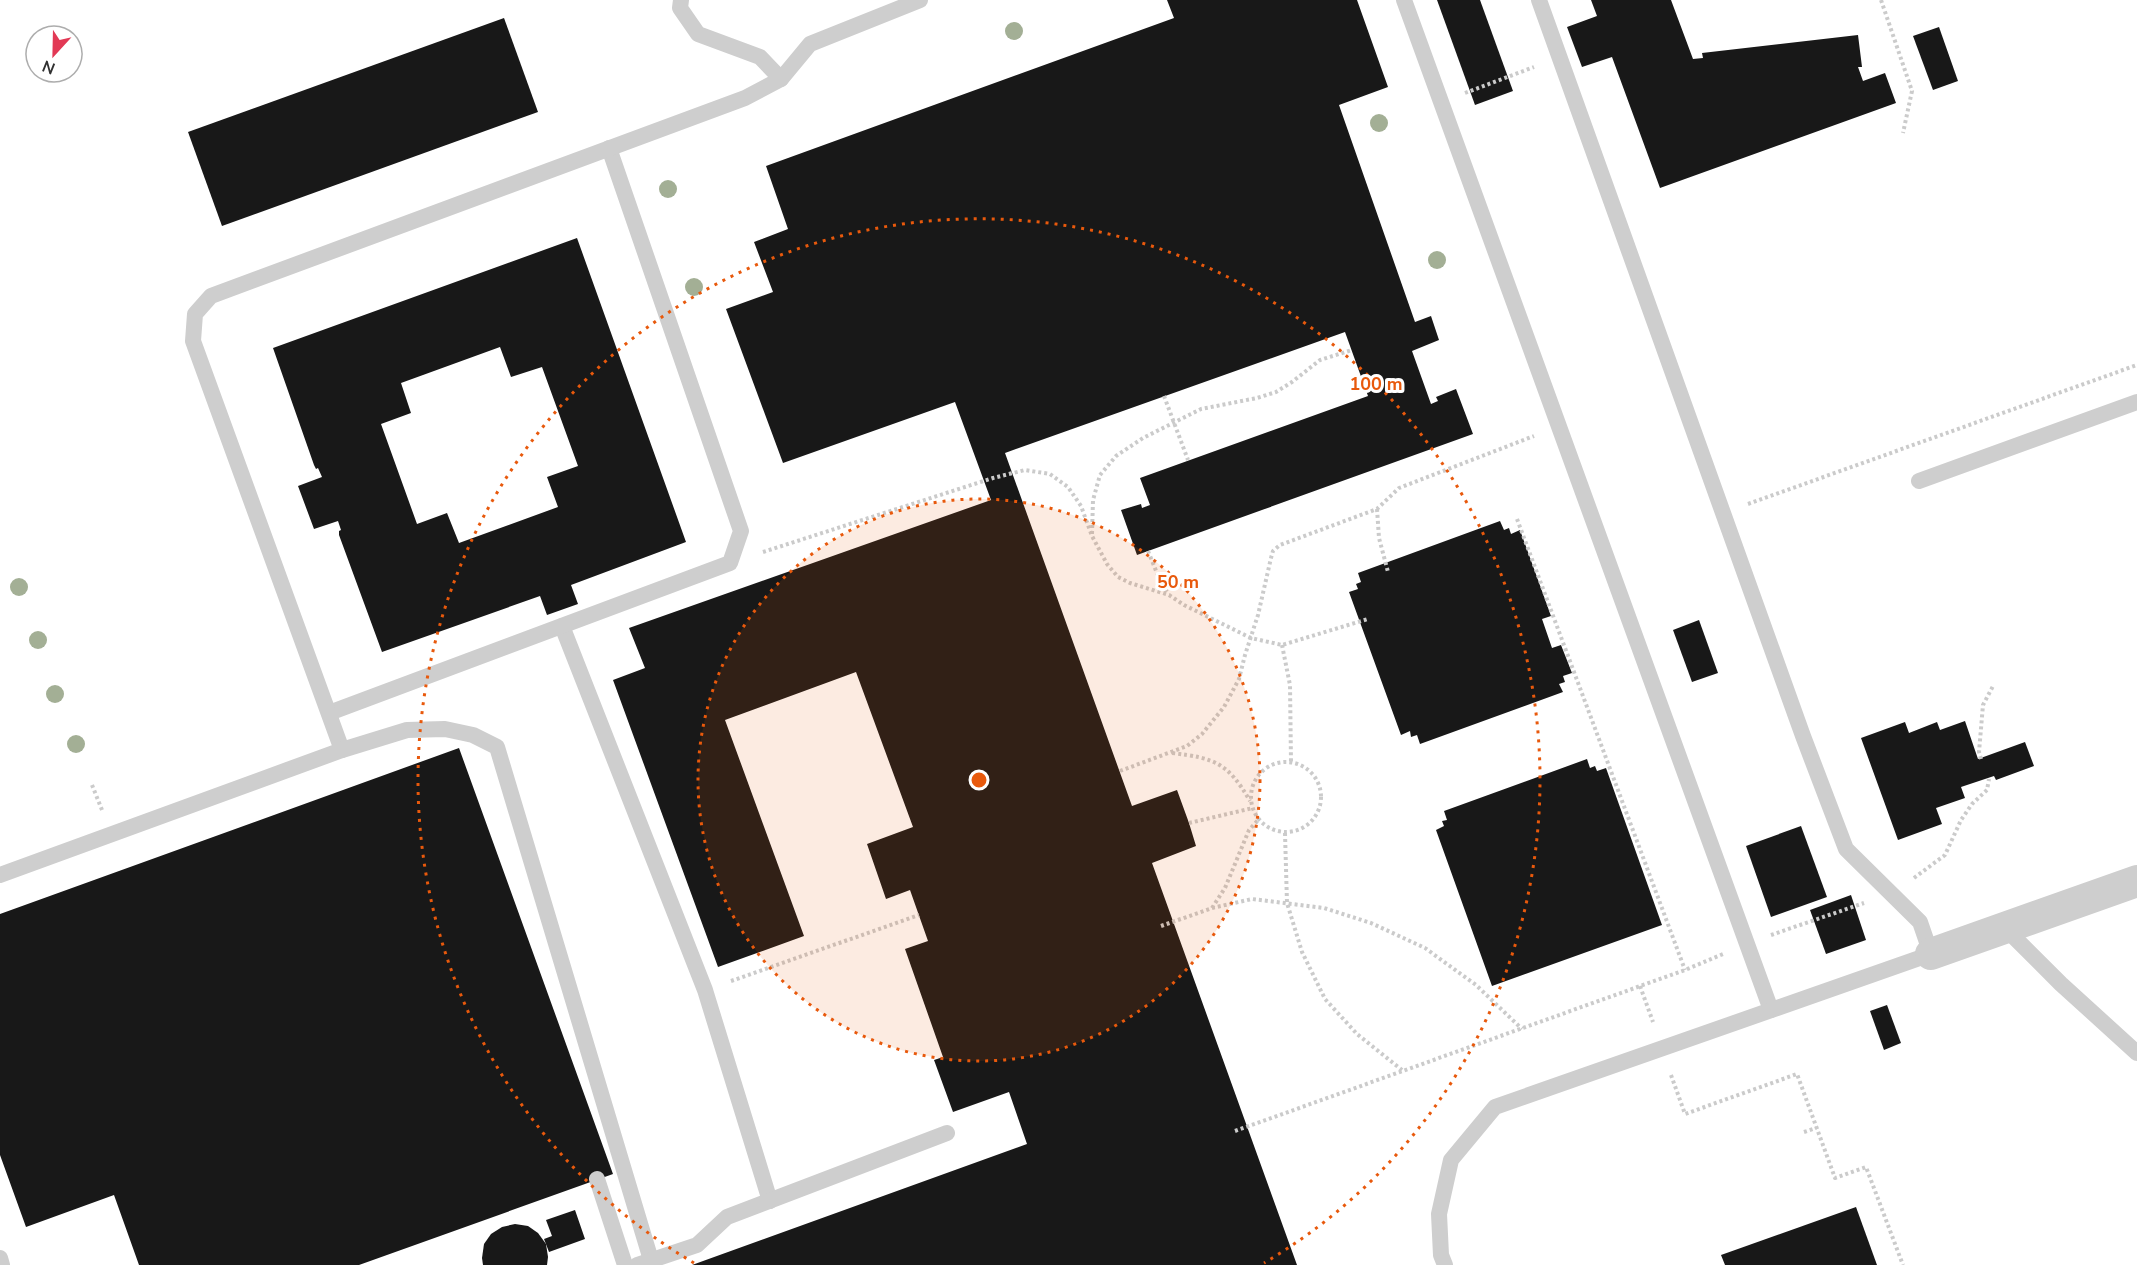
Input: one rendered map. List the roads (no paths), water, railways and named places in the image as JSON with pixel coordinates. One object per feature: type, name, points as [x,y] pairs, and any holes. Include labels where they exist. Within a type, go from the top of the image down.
[{"type":"street","points":[[1931,954],[2137,881]]},
{"type":"lane","points":[[681,0],[680,8],[698,34],[760,57],[781,79]]},
{"type":"lane","points":[[342,750],[193,341],[195,314],[211,296],[745,98],[781,79],[810,44],[920,0]]},
{"type":"lane","points":[[1404,0],[1771,1010]]},
{"type":"lane","points":[[1445,1265],[1441,1255],[1439,1214],[1452,1160],[1495,1107],[1931,954],[1920,922],[1846,849],[1803,736],[1539,0]]},
{"type":"lane","points":[[329,713],[730,563],[741,531],[609,148]]},
{"type":"lane","points":[[1919,481],[2137,402]]},
{"type":"lane","points":[[562,626],[705,990],[770,1201]]},
{"type":"lane","points":[[0,875],[342,750],[408,730],[445,729],[473,735],[497,747],[644,1262],[697,1245],[727,1217],[947,1133]]},
{"type":"lane","points":[[2006,929],[2061,984],[2137,1053]]},
{"type":"lane","points":[[597,1179],[625,1265]]},
{"type":"lane","points":[[0,1258],[2,1265]]}]
